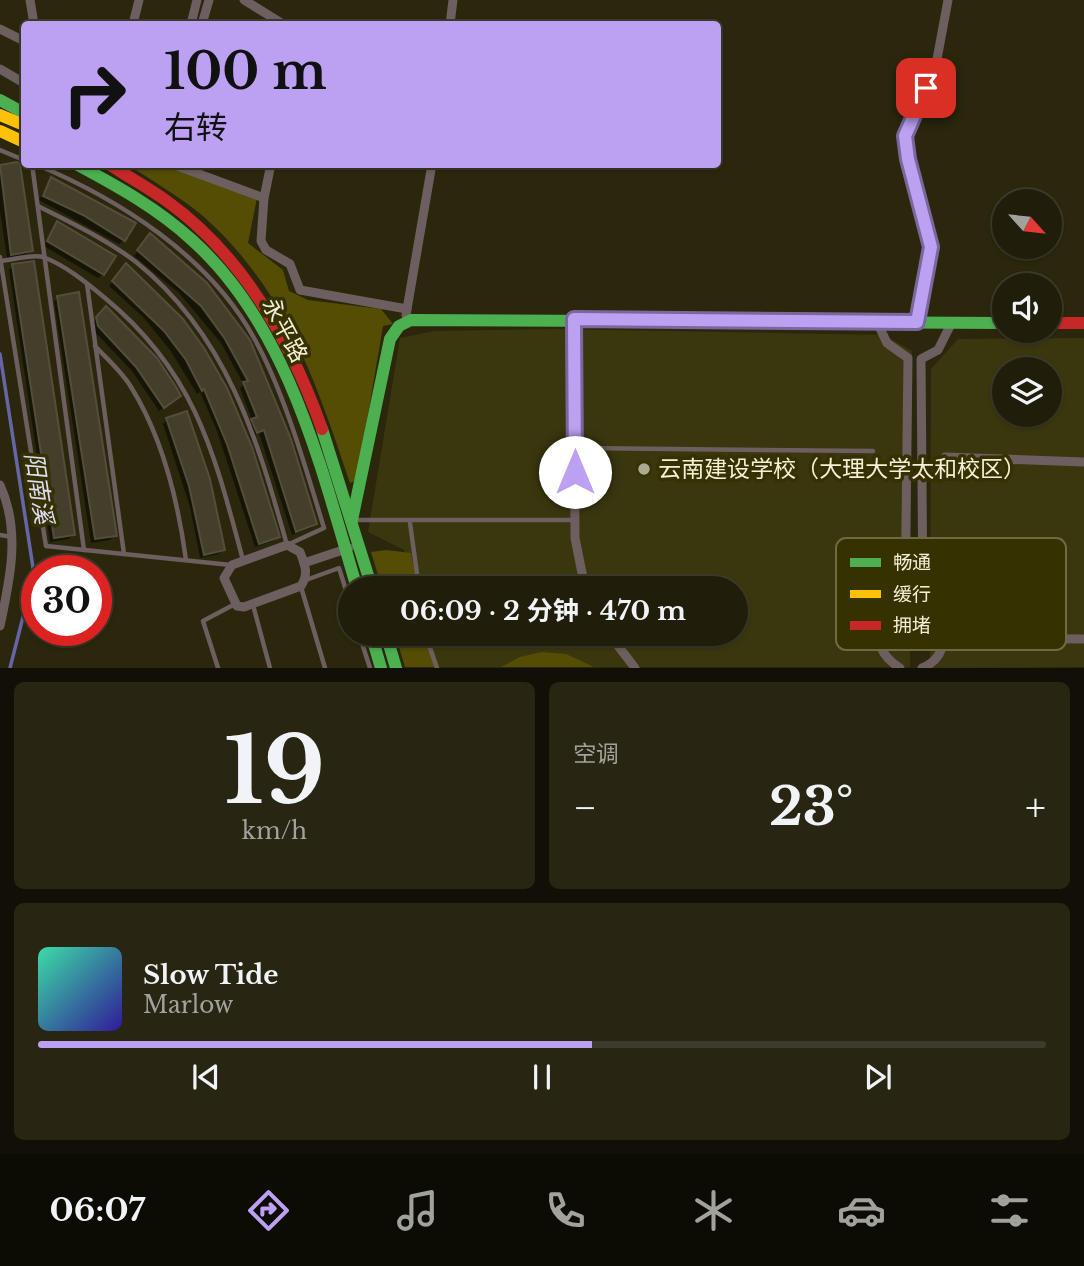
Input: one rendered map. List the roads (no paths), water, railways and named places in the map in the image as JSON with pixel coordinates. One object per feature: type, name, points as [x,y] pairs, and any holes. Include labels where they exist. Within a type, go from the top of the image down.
[{"type":"main road","points":[[0,100],[21,111]]},
{"type":"main road","points":[[0,115],[21,124]]},
{"type":"main road","points":[[0,131],[21,141]]},
{"type":"main road","name":"永平路","points":[[84,168],[120,187],[163,216],[201,250],[243,297],[265,330],[299,406],[353,576]]},
{"type":"main road","name":"永平路","points":[[116,168],[145,185],[197,225],[221,248],[261,296],[304,375],[369,576]]},
{"type":"main road","points":[[352,520],[390,339],[406,315],[440,318],[992,323]]},
{"type":"main road","points":[[1062,323],[1084,323]]},
{"type":"main road","points":[[375,646],[381,667]]},
{"type":"main road","points":[[390,646],[396,667]]},
{"type":"street","points":[[30,0],[34,21]]},
{"type":"street","points":[[134,21],[139,0]]},
{"type":"street","points":[[192,21],[197,0]]},
{"type":"street","points":[[203,21],[209,0]]},
{"type":"street","points":[[244,0],[278,21]]},
{"type":"street","points":[[450,21],[453,0]]},
{"type":"street","points":[[917,322],[931,247],[913,181],[905,136],[935,70],[948,0]]},
{"type":"street","points":[[0,29],[21,40]]},
{"type":"street","points":[[0,69],[21,81]]},
{"type":"street","points":[[183,168],[264,198]]},
{"type":"street","points":[[270,168],[264,198],[261,241],[266,250],[290,264],[300,290],[406,315],[431,168]]},
{"type":"street","points":[[574,319],[575,520],[583,576]]},
{"type":"street","points":[[877,322],[887,343],[908,358],[906,538]]},
{"type":"street","points":[[922,538],[921,359],[932,355],[943,345],[952,322]]},
{"type":"street","points":[[945,457],[1084,462]]},
{"type":"street","points":[[0,485],[9,511],[13,537],[9,584],[0,626]]},
{"type":"street","points":[[287,545],[300,552],[304,563],[303,583],[244,607],[235,604],[224,578],[232,565],[287,545]]},
{"type":"street","points":[[304,563],[360,545]]},
{"type":"street","points":[[1066,639],[1084,639]]},
{"type":"street","points":[[618,646],[635,667]]},
{"type":"street","points":[[884,650],[890,661],[900,667]]},
{"type":"street","points":[[922,667],[936,659],[940,650]]},
{"type":"lane","points":[[0,150],[21,159]]},
{"type":"lane","points":[[34,168],[84,550]]},
{"type":"lane","points":[[38,206],[94,235],[136,262],[175,300],[212,346],[231,379],[253,433],[287,545],[324,528],[303,458],[254,337],[216,285],[171,244],[131,214],[96,193],[43,168]]},
{"type":"lane","points":[[232,565],[46,546],[0,259],[41,256],[87,284],[136,324],[178,376],[203,428],[243,561]]},
{"type":"lane","points":[[87,284],[124,554]]},
{"type":"lane","points":[[95,346],[130,385],[152,426],[181,526],[186,560]]},
{"type":"lane","points":[[575,448],[873,452]]},
{"type":"lane","points":[[352,520],[410,523],[575,520]]},
{"type":"lane","points":[[410,523],[417,576]]},
{"type":"lane","points":[[0,535],[13,537]]},
{"type":"lane","points":[[325,667],[303,583],[339,568],[342,576]]},
{"type":"lane","points":[[218,667],[203,621],[235,604]]},
{"type":"lane","points":[[252,604],[270,667]]},
{"type":"lane","points":[[363,646],[370,667]]},
{"type":"lane","points":[[429,646],[437,667]]},
{"type":"waterway","name":"阳南溪","points":[[0,354],[34,574],[10,668]]},
{"type":"place","name":"云南建设学校（大理大学太和校区）","points":[[644,469]]}]
